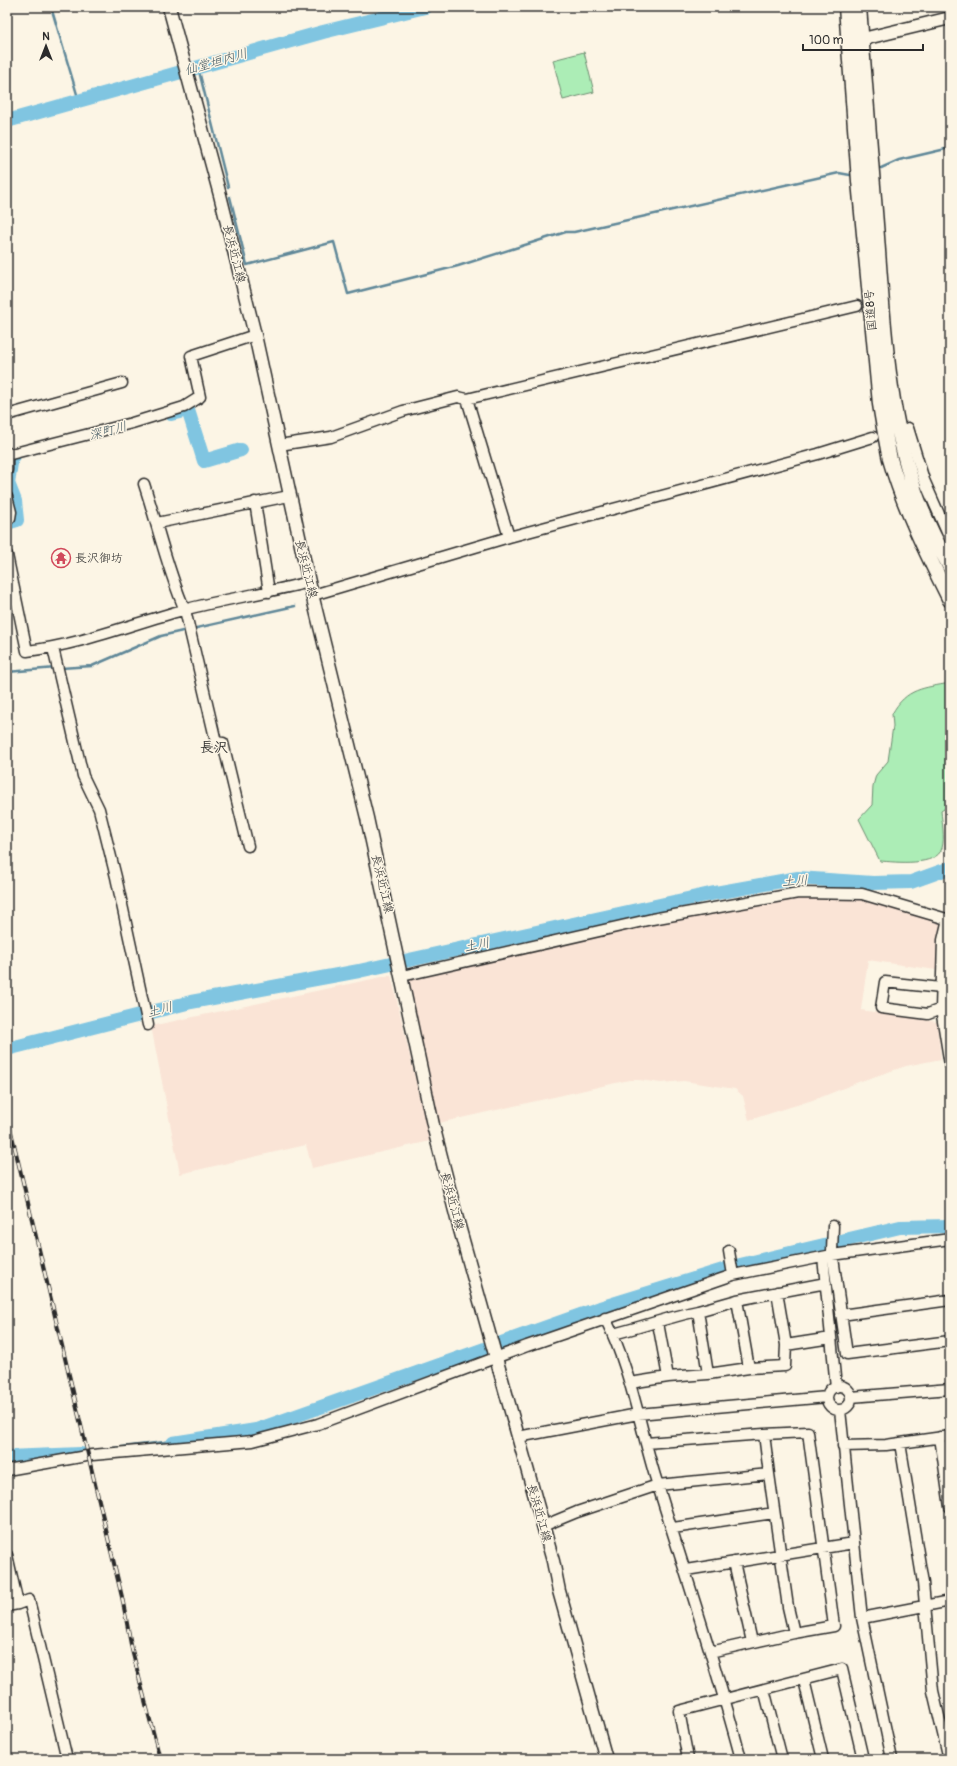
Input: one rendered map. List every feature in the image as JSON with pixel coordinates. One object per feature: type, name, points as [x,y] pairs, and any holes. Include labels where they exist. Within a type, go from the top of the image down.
[{"type":"highway","name":"国道8号","points":[[846,7],[855,40],[881,292],[893,400],[898,429],[912,483],[930,529],[950,568]]},
{"type":"highway","name":"国道8号","points":[[859,7],[855,40],[867,264],[884,433],[899,487],[921,541],[950,600]]},
{"type":"main road","name":"長浜近江線","points":[[169,7],[187,69],[255,335],[289,496],[367,818],[433,1125],[606,1759]]},
{"type":"main road","points":[[855,40],[950,18]]},
{"type":"street","points":[[279,444],[332,437],[403,411],[458,397],[466,399],[857,306]]},
{"type":"street","points":[[7,470],[7,454],[132,423],[184,407],[200,397],[191,356],[255,335]]},
{"type":"street","points":[[7,415],[122,383]]},
{"type":"street","points":[[466,399],[509,537]]},
{"type":"street","points":[[908,428],[924,480],[950,539]]},
{"type":"street","points":[[313,594],[509,537],[818,454],[873,437]]},
{"type":"street","points":[[144,484],[158,523],[165,555],[185,610],[216,742],[223,743],[248,846]]},
{"type":"street","points":[[158,523],[289,496]]},
{"type":"street","points":[[7,497],[11,512],[10,518],[7,519]]},
{"type":"street","points":[[255,502],[269,592]]},
{"type":"street","points":[[7,555],[27,651],[53,648],[185,610],[309,582]]},
{"type":"street","points":[[53,648],[83,776],[99,809],[148,1025]]},
{"type":"street","points":[[401,974],[652,918],[798,893],[862,894],[949,920],[943,940],[941,1009],[950,1065]]},
{"type":"street","points":[[941,988],[885,982],[881,1008],[928,1014],[941,1009]]},
{"type":"street","points":[[832,1228],[826,1283],[836,1387]]},
{"type":"street","points":[[7,1470],[92,1455],[253,1441],[318,1424],[605,1318],[733,1276],[829,1254],[950,1239]]},
{"type":"street","points":[[728,1251],[733,1276]]},
{"type":"street","points":[[829,1254],[841,1315],[846,1354],[950,1341]]},
{"type":"street","points":[[613,1334],[658,1323],[674,1316],[737,1300],[826,1283]]},
{"type":"street","points":[[630,1383],[668,1377],[708,1374],[749,1368],[785,1366],[786,1345],[777,1292]]},
{"type":"street","points":[[737,1300],[749,1368]]},
{"type":"street","points":[[841,1315],[950,1300]]},
{"type":"street","points":[[698,1311],[708,1374]]},
{"type":"street","points":[[605,1318],[613,1334],[630,1383],[658,1485],[726,1700],[741,1759]]},
{"type":"street","points":[[658,1323],[668,1377]]},
{"type":"street","points":[[786,1345],[831,1338]]},
{"type":"street","points":[[836,1387],[844,1388],[851,1397],[847,1407],[840,1410],[830,1406],[827,1397],[830,1390],[836,1387]]},
{"type":"street","points":[[851,1397],[950,1389]]},
{"type":"street","points":[[518,1437],[638,1414],[827,1397]]},
{"type":"street","points":[[840,1410],[862,1618],[892,1759]]},
{"type":"street","points":[[646,1443],[808,1432],[834,1626],[794,1633],[710,1652]]},
{"type":"street","points":[[764,1434],[780,1554],[788,1607],[794,1633]]},
{"type":"street","points":[[843,1446],[900,1443],[945,1437],[950,1507]]},
{"type":"street","points":[[900,1443],[923,1583],[933,1691],[949,1759]]},
{"type":"street","points":[[543,1526],[577,1512],[658,1485],[769,1474]]},
{"type":"street","points":[[672,1528],[774,1513]]},
{"type":"street","points":[[686,1570],[854,1542]]},
{"type":"street","points":[[7,1555],[18,1604]]},
{"type":"street","points":[[734,1562],[752,1642]]},
{"type":"street","points":[[7,1606],[29,1600],[67,1759]]},
{"type":"street","points":[[862,1618],[950,1601]]},
{"type":"street","points":[[688,1759],[679,1711],[842,1670],[863,1759]]},
{"type":"street","points":[[804,1680],[823,1759]]},
{"type":"street","points":[[764,1689],[782,1759]]},
{"type":"shaded area","points":[[795,897],[861,898],[942,921],[936,970],[868,960],[861,1010],[937,1022],[941,1059],[906,1066],[861,1081],[819,1098],[749,1120],[743,1096],[735,1089],[684,1081],[661,1083],[629,1080],[439,1123],[405,978],[527,950],[707,912]]},
{"type":"shaded area","points":[[391,975],[430,1141],[312,1168],[306,1145],[180,1174],[151,1026]]},
{"type":"green space","points":[[584,52],[594,92],[563,100],[553,60]]},
{"type":"green space","points":[[950,683],[950,805],[941,811],[943,835],[942,848],[939,854],[924,861],[880,861],[859,819],[872,805],[873,786],[876,775],[888,761],[893,726],[892,714],[897,705],[910,694],[924,688]]},
{"type":"water","points":[[192,1438],[193,1443],[72,1456],[73,1452]]},
{"type":"waterway","points":[[51,7],[79,101]]},
{"type":"waterway","name":"仙堂垣内川","points":[[7,121],[323,32],[425,7]]},
{"type":"waterway","points":[[198,67],[228,187]]},
{"type":"waterway","points":[[881,168],[899,160],[950,148]]},
{"type":"waterway","points":[[230,197],[247,265],[334,242],[348,294],[458,266],[566,232],[574,232],[839,173],[850,175]]},
{"type":"waterway","name":"深町川","points":[[171,414],[188,410],[204,461],[241,450]]},
{"type":"waterway","name":"深町川","points":[[7,523],[17,520],[15,501],[8,483],[12,457],[14,456]]},
{"type":"waterway","points":[[192,629],[295,606]]},
{"type":"waterway","points":[[61,668],[92,666],[161,636],[187,630]]},
{"type":"waterway","points":[[7,672],[56,668]]},
{"type":"waterway","name":"土川","points":[[7,1049],[191,1002],[359,971],[710,894],[798,878],[873,883],[911,882],[950,868]]},
{"type":"waterway","points":[[173,1443],[256,1430],[600,1308],[736,1266],[900,1227],[950,1226]]},
{"type":"waterway","points":[[7,1457],[81,1454]]},
{"type":"railway","points":[[7,1115],[122,1597],[132,1650],[160,1759]]},
{"type":"place","name":"長沢御坊","points":[[61,558]]},
{"type":"district","name":"長沢","points":[[214,747]]}]
